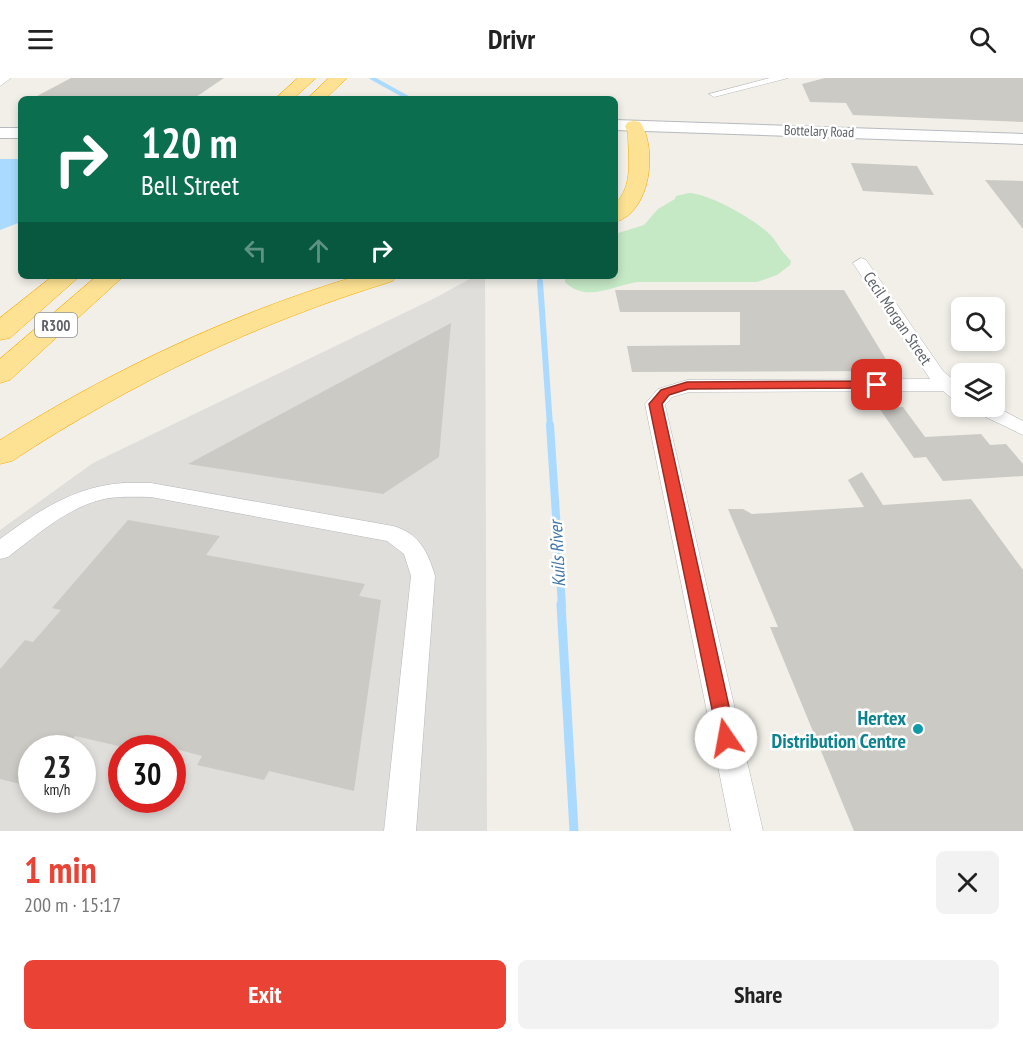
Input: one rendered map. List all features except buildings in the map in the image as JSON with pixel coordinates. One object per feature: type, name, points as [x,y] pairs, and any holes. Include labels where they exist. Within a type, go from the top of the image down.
[{"type":"highway","points":[[287,96],[308,78]]},
{"type":"highway","points":[[318,96],[338,79]]},
{"type":"highway","points":[[618,212],[633,198],[638,188],[625,129]]},
{"type":"highway","name":"R300","points":[[0,332],[64,279]]},
{"type":"highway","name":"R300","points":[[0,374],[109,279]]},
{"type":"highway","points":[[0,454],[82,403],[202,342],[285,308],[375,279]]},
{"type":"main road","points":[[0,126],[18,125]]},
{"type":"main road","name":"Bottelary Road","points":[[625,129],[1023,139]]},
{"type":"main road","name":"Bottelary Road","points":[[625,129],[1023,146]]},
{"type":"main road","points":[[0,133],[18,133]]},
{"type":"street","points":[[0,83],[6,78]]},
{"type":"street","points":[[714,94],[783,78]]},
{"type":"street","name":"Cecil Morgan Street","points":[[861,263],[929,365],[951,389]]},
{"type":"street","points":[[747,831],[655,404],[665,393],[687,386],[951,391]]},
{"type":"street","points":[[1000,417],[1023,429]]},
{"type":"street","points":[[0,551],[72,502],[95,494],[119,490],[151,490],[393,534],[410,543],[423,576],[400,831]]},
{"type":"shaded area","points":[[470,279],[485,279],[487,831],[0,831],[0,530],[93,463],[435,298]]},
{"type":"green space","points":[[689,193],[698,194],[734,210],[768,232],[791,261],[790,265],[777,275],[757,282],[637,282],[590,292],[573,288],[565,282],[565,279],[618,279],[618,233],[644,225],[658,209],[675,199],[676,196]]},
{"type":"water","points":[[0,159],[18,159],[18,223],[0,230]]},
{"type":"waterway","name":"Kuils River","points":[[372,78],[405,96]]},
{"type":"waterway","name":"Kuils River","points":[[540,282],[550,426]]},
{"type":"waterway","name":"Kuils River","points":[[550,425],[562,606]]},
{"type":"waterway","name":"Kuils River","points":[[561,604],[574,831]]},
{"type":"place","name":"Hertex Distribution Centre","points":[[918,729]]},
{"type":"route","points":[[726,738],[655,404],[671,389],[687,386],[877,385]]}]
